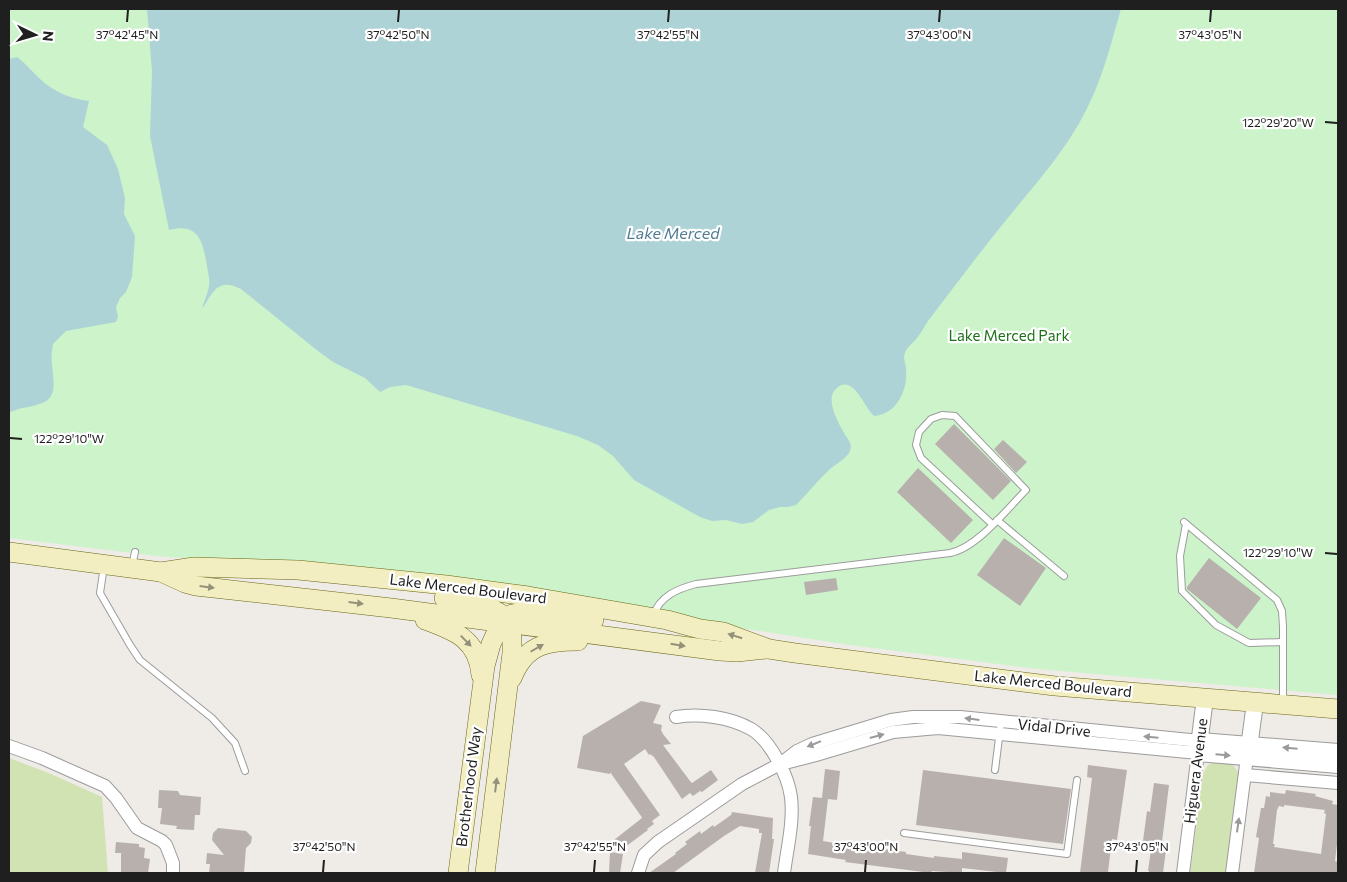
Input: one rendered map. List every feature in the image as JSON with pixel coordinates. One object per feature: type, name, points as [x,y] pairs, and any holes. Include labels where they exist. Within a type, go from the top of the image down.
[{"type":"main road","name":"Lake Merced Boulevard","points":[[9,552],[104,564],[133,560],[196,586],[506,621],[720,652],[753,652],[769,649]]},
{"type":"main road","name":"Lake Merced Boulevard","points":[[161,572],[194,567],[340,573],[528,596],[653,617],[700,629],[723,632],[769,649],[1049,685],[1338,709]]},
{"type":"main road","points":[[194,567],[458,599],[490,609],[506,621],[511,634],[512,653],[506,704]]},
{"type":"main road","points":[[391,608],[454,631],[467,641],[480,664],[480,701]]},
{"type":"main road","points":[[480,701],[487,654],[491,644],[506,621],[518,612],[529,611],[671,630],[700,629]]},
{"type":"main road","points":[[506,704],[513,677],[521,661],[532,650],[545,644],[558,641],[654,642]]},
{"type":"main road","name":"Brotherhood Way","points":[[458,873],[480,701]]},
{"type":"main road","name":"Brotherhood Way","points":[[485,873],[506,704]]},
{"type":"street","name":"Higuera Avenue","points":[[1183,873],[1206,698]]},
{"type":"street","points":[[1232,873],[1255,702]]},
{"type":"street","points":[[676,717],[688,715],[734,722],[752,729],[767,744],[787,779],[791,796],[792,814],[784,873]]},
{"type":"street","name":"Vidal Drive","points":[[638,873],[644,855],[658,842],[742,784],[780,764],[893,732],[938,728],[1000,728],[1248,751],[1338,752]]},
{"type":"street","points":[[9,746],[42,758],[104,786],[116,798],[137,828],[162,841],[166,846],[173,863],[173,873]]},
{"type":"street","name":"Vidal Drive","points":[[1248,751],[1338,765]]},
{"type":"street","points":[[1245,775],[1338,783]]},
{"type":"lane","points":[[653,617],[658,604],[663,599],[686,586],[957,552],[972,543],[994,522],[1026,490],[955,416],[942,415],[931,419],[919,432],[916,445],[921,458],[994,522],[1064,576]]},
{"type":"lane","points":[[1283,642],[1250,643],[1216,625],[1182,591],[1180,556],[1185,523],[1277,600],[1282,611],[1283,642],[1284,705]]},
{"type":"lane","points":[[104,564],[100,593],[140,660],[212,718],[235,743],[245,771]]},
{"type":"lane","points":[[995,770],[1000,728]]},
{"type":"lane","points":[[904,833],[1067,854],[1077,780]]},
{"type":"green space","name":"Lake Merced Park","points":[[9,9],[1338,9],[1338,695],[1038,669],[850,645],[327,568],[157,556],[9,538]]},
{"type":"green space","points":[[9,758],[102,797],[108,873],[9,873]]},
{"type":"green space","points":[[1217,760],[1230,763],[1239,774],[1227,873],[1190,873],[1203,774],[1208,765]]},
{"type":"water","name":"Lake Merced","points":[[147,9],[1121,9],[1099,80],[1073,134],[907,349],[904,357],[906,369],[905,385],[903,393],[895,406],[889,411],[874,416],[853,388],[843,385],[837,388],[833,392],[833,410],[850,443],[849,454],[830,469],[796,505],[769,510],[753,522],[742,524],[726,520],[712,521],[700,517],[634,480],[613,456],[598,445],[577,436],[406,385],[390,387],[380,392],[365,378],[333,362],[318,351],[241,289],[227,285],[217,288],[202,309],[209,283],[204,249],[198,236],[193,232],[179,228],[169,230],[150,136],[152,72]]},
{"type":"water","points":[[17,57],[52,89],[73,98],[89,101],[83,127],[107,145],[118,169],[125,198],[124,214],[135,236],[132,277],[126,292],[120,298],[116,307],[118,317],[116,322],[66,331],[53,344],[54,382],[50,398],[45,402],[9,413],[9,59]]},
{"type":"building","points":[[954,424],[1011,481],[993,500],[935,444]]},
{"type":"building","points":[[1003,440],[1027,462],[1016,473],[994,449]]},
{"type":"building","points":[[918,468],[973,520],[951,543],[897,492]]},
{"type":"building","points":[[1004,538],[1046,568],[1020,606],[977,575]]},
{"type":"building","points":[[1209,558],[1261,598],[1237,629],[1187,589]]},
{"type":"building","points":[[836,578],[838,590],[806,595],[804,582]]},
{"type":"building","points":[[641,701],[661,705],[653,723],[662,725],[661,730],[671,744],[663,745],[690,781],[692,783],[711,770],[718,780],[702,792],[700,791],[693,796],[690,793],[682,799],[654,757],[649,755],[645,749],[624,764],[660,815],[652,821],[654,824],[648,830],[621,850],[614,840],[642,818],[641,816],[610,772],[610,774],[577,768],[583,736]]},
{"type":"building","points":[[1088,765],[1127,770],[1117,840],[1112,839],[1108,872],[1106,873],[1080,873],[1092,778],[1087,777]]},
{"type":"building","points":[[825,769],[840,771],[837,800],[828,799],[823,841],[875,850],[876,848],[906,852],[906,854],[934,858],[934,856],[962,859],[962,852],[1008,858],[1006,873],[962,868],[962,873],[932,871],[931,873],[845,862],[846,860],[808,854],[813,797],[822,798]]},
{"type":"building","points":[[923,770],[1071,789],[1063,844],[916,825]]},
{"type":"building","points":[[1154,783],[1169,785],[1162,842],[1167,842],[1163,873],[1149,873],[1152,842],[1143,841],[1147,811],[1150,812]]},
{"type":"building","points":[[159,790],[178,791],[180,795],[201,797],[200,815],[195,815],[194,830],[176,829],[177,826],[160,824],[162,808],[158,808]]},
{"type":"building","points":[[1286,790],[1316,794],[1315,796],[1333,801],[1332,804],[1338,805],[1338,836],[1335,861],[1338,862],[1337,873],[1254,873],[1259,838],[1256,837],[1261,808],[1264,808],[1266,796],[1270,797],[1270,792],[1285,794]],"holes":[[[1279,806],[1325,810],[1321,854],[1274,847],[1277,810]]]},
{"type":"building","points":[[732,812],[773,818],[772,839],[774,839],[769,873],[755,873],[762,833],[759,833],[759,829],[740,826],[673,873],[649,873],[676,854],[687,844],[685,842],[700,831],[701,834],[713,825],[714,827],[731,815]]},
{"type":"building","points":[[218,828],[246,831],[252,837],[251,843],[246,848],[244,873],[209,873],[210,864],[206,864],[207,853],[224,855],[212,840],[213,833]]},
{"type":"building","points":[[116,842],[139,844],[139,847],[145,848],[144,858],[150,859],[148,873],[121,873],[121,853],[115,853]]},
{"type":"building","points":[[610,852],[623,854],[620,873],[609,873]]}]
